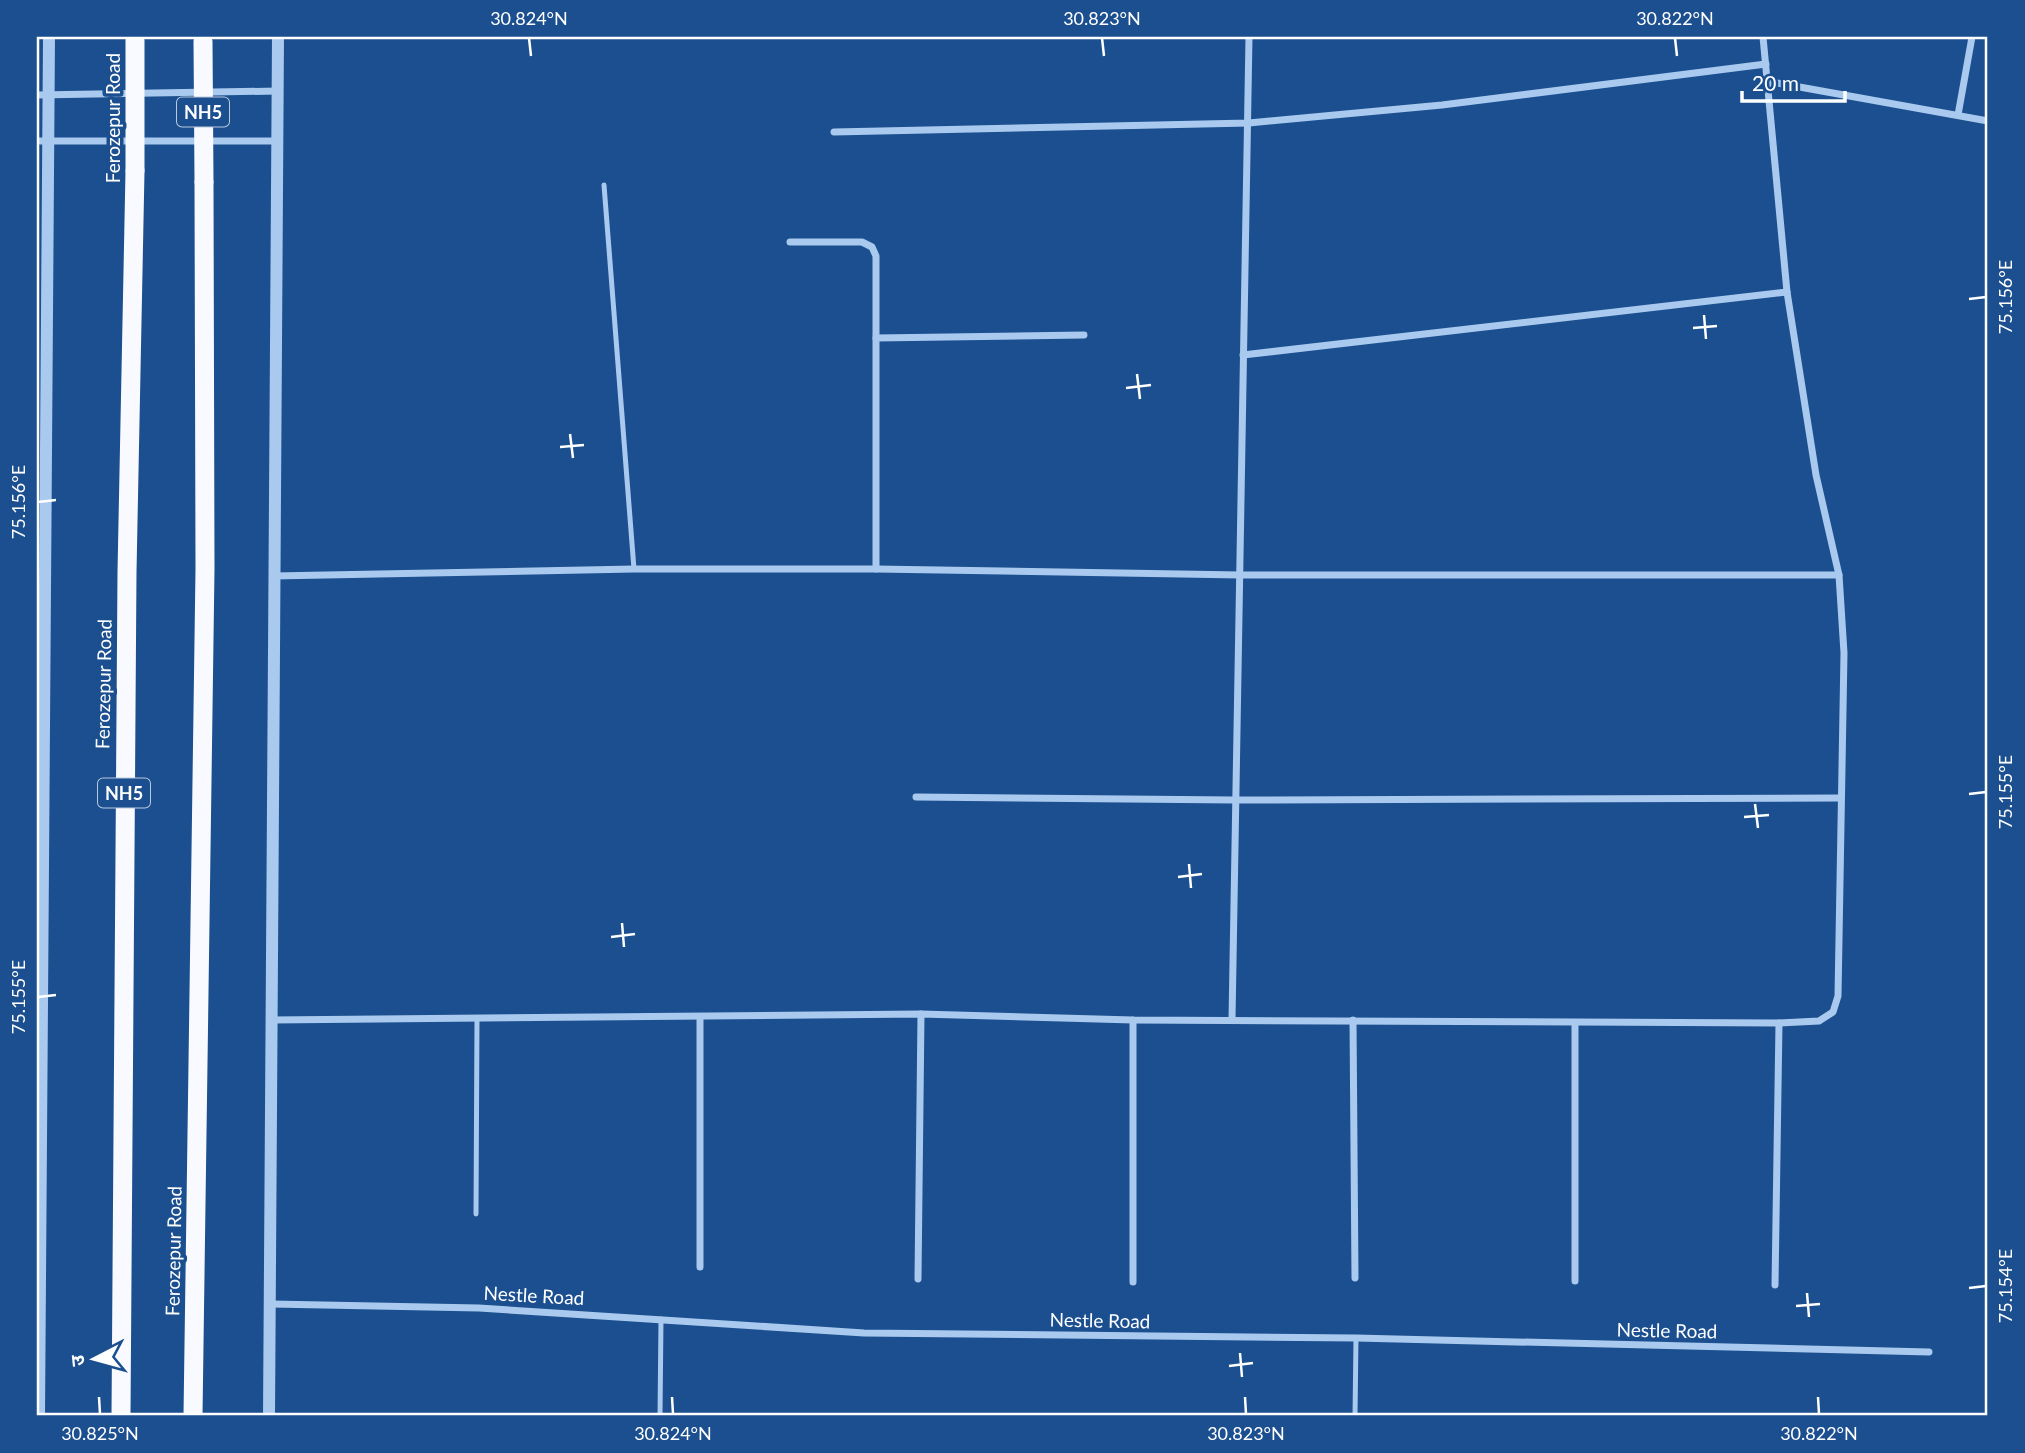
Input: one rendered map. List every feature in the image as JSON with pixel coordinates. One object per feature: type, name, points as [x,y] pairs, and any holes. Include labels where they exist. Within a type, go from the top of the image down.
[{"type":"highway","name":"Ferozepur Road","points":[[121,1416],[126,600],[135,171],[135,38]]},
{"type":"highway","name":"Ferozepur Road","points":[[193,1416],[205,569],[203,39]]},
{"type":"street","points":[[39,1416],[42,95],[49,37]]},
{"type":"street","points":[[269,1416],[272,576],[278,37]]},
{"type":"street","points":[[1233,1020],[1249,37]]},
{"type":"street","points":[[272,1020],[921,1014],[1133,1020],[1779,1023],[1819,1021],[1833,1012],[1838,996],[1839,798],[1844,653],[1839,575],[1816,475],[1787,292],[1763,37]]},
{"type":"street","points":[[1958,115],[1972,37]]},
{"type":"street","points":[[834,132],[1249,123],[1442,105],[1766,64]]},
{"type":"street","points":[[1766,81],[1988,121]]},
{"type":"street","points":[[42,95],[278,91]]},
{"type":"street","points":[[42,141],[277,141]]},
{"type":"street","points":[[790,242],[850,241],[872,247],[876,256],[876,569]]},
{"type":"street","points":[[1243,355],[1787,292]]},
{"type":"street","points":[[876,338],[1084,335]]},
{"type":"street","points":[[272,576],[634,569],[876,569],[1240,575],[1839,575]]},
{"type":"street","points":[[916,797],[1235,800],[1839,798]]},
{"type":"street","points":[[918,1279],[921,1014]]},
{"type":"street","points":[[700,1018],[700,1267]]},
{"type":"street","points":[[1133,1020],[1133,1282]]},
{"type":"street","points":[[1353,1020],[1355,1278]]},
{"type":"street","points":[[1575,1023],[1575,1281]]},
{"type":"street","points":[[1775,1285],[1779,1023]]},
{"type":"street","name":"Nestle Road","points":[[271,1304],[479,1308],[864,1333],[1356,1338],[1929,1352]]},
{"type":"lane","points":[[604,185],[634,569]]},
{"type":"lane","points":[[476,1214],[477,1018]]},
{"type":"lane","points":[[660,1416],[661,1320]]},
{"type":"lane","points":[[1355,1416],[1356,1338]]}]
